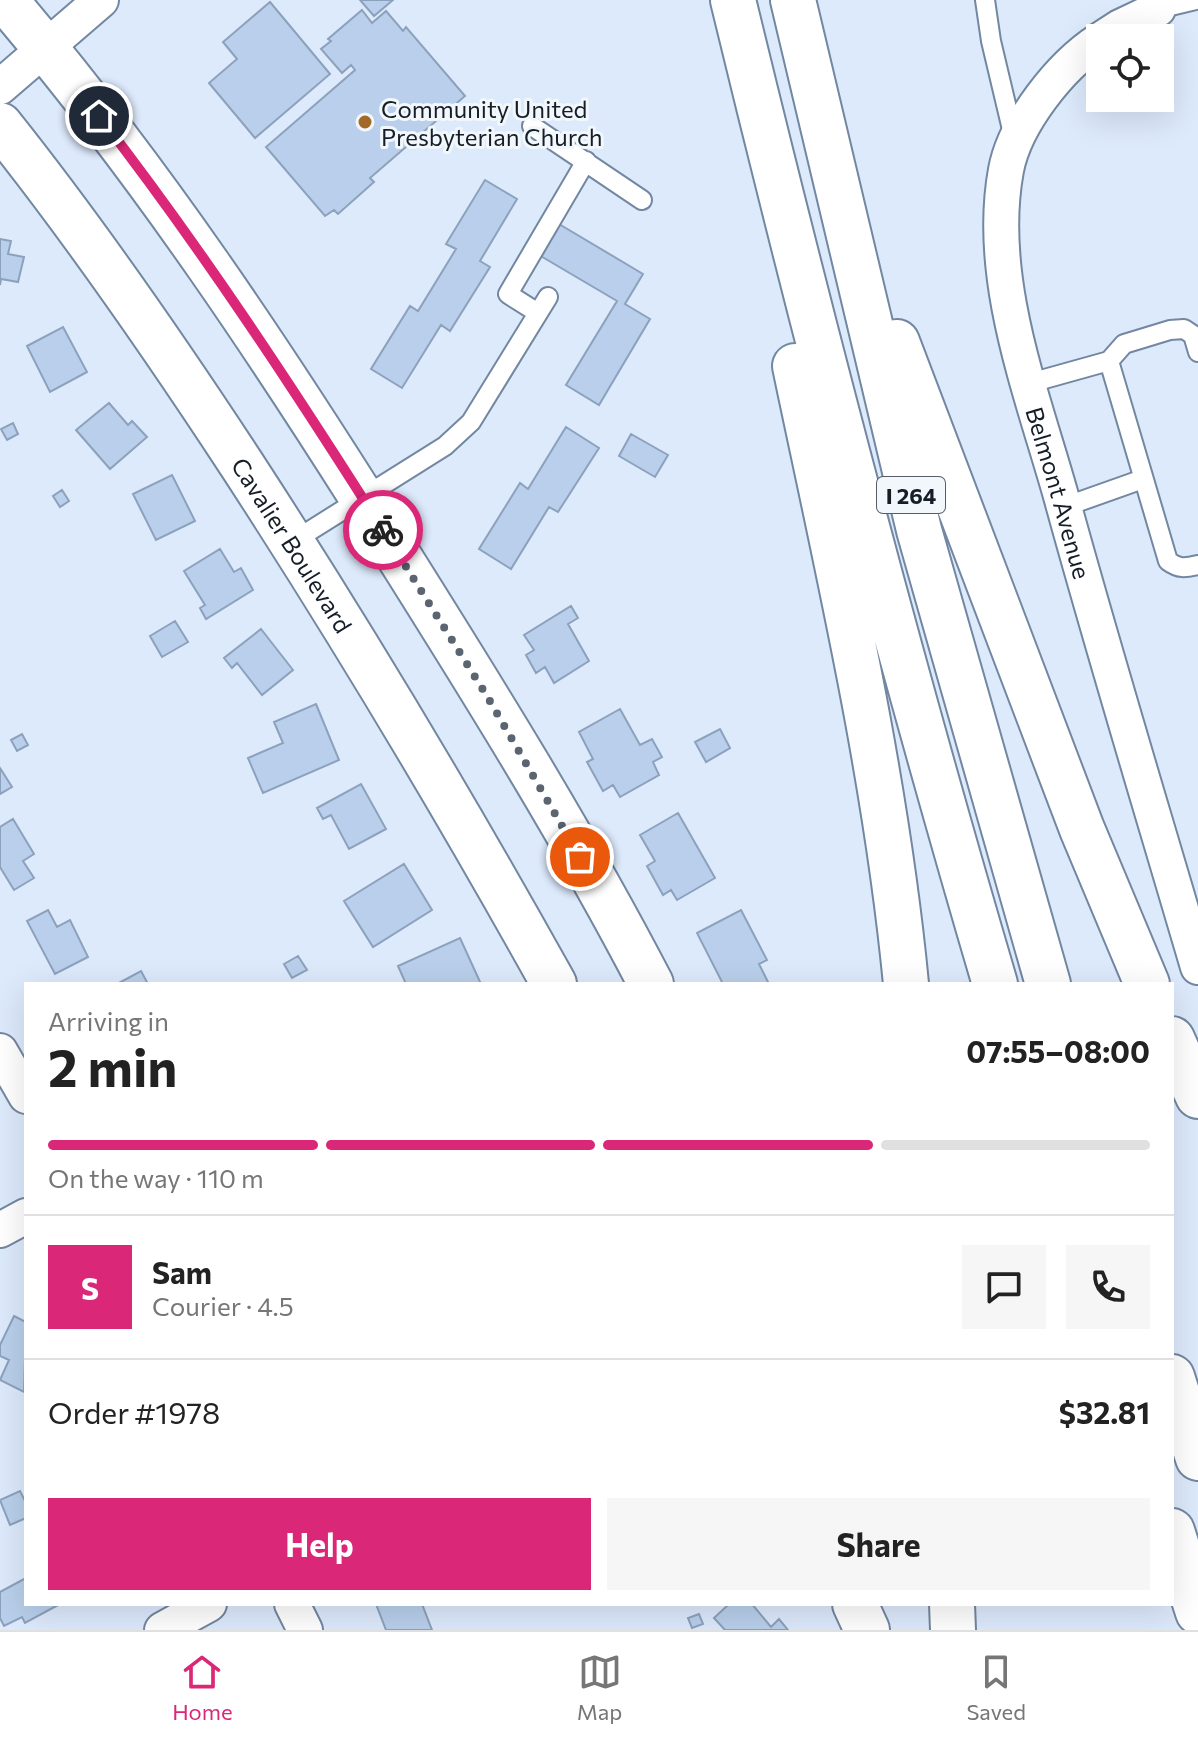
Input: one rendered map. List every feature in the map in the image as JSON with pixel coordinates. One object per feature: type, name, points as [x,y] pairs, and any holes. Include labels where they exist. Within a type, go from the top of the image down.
[{"type":"main road","points":[[5,0],[46,47],[171,209],[281,370],[487,696],[650,982]]},
{"type":"main road","name":"I 264","points":[[733,0],[885,598],[994,982]]},
{"type":"main road","name":"I 264","points":[[793,0],[919,530],[1047,982]]},
{"type":"main road","points":[[755,91],[761,160],[781,298],[878,780],[906,982]]},
{"type":"main road","name":"Cavalier Boulevard","points":[[0,125],[52,190],[167,351],[292,542],[465,825],[553,982]]},
{"type":"main road","points":[[849,234],[910,371],[1082,829],[1146,982]]},
{"type":"main road","points":[[1174,1043],[1198,1096]]},
{"type":"main road","points":[[1174,1383],[1198,1458]]},
{"type":"main road","points":[[1174,1537],[1198,1612]]},
{"type":"main road","points":[[952,1606],[953,1630]]},
{"type":"street","points":[[0,87],[101,0]]},
{"type":"street","name":"Belmont Avenue","points":[[1126,24],[1158,9]]},
{"type":"street","name":"Belmont Avenue","points":[[1086,53],[1061,74],[1035,107],[1015,144],[1006,168],[1002,256],[1009,310],[1198,967]]},
{"type":"street","points":[[0,1051],[24,1093]]},
{"type":"street","points":[[0,1230],[24,1217]]},
{"type":"street","points":[[162,1630],[205,1606]]},
{"type":"street","points":[[293,1606],[305,1630]]},
{"type":"lane","points":[[985,0],[991,41],[1015,144]]},
{"type":"lane","points":[[1158,9],[1196,0]]},
{"type":"lane","points":[[532,126],[642,200]]},
{"type":"lane","points":[[292,542],[445,446],[471,422],[543,305],[508,294],[586,161]]},
{"type":"lane","points":[[1030,383],[1109,361],[1124,344],[1170,330],[1184,329],[1193,335],[1198,352]]},
{"type":"lane","points":[[1109,361],[1168,561],[1175,567],[1198,565]]},
{"type":"lane","points":[[1064,507],[1143,479]]},
{"type":"building","points":[[360,0],[393,0],[374,16]]},
{"type":"building","points":[[270,2],[330,74],[255,138],[209,83],[237,59],[223,42]]},
{"type":"building","name":"Community United Presbyterian Church","points":[[362,10],[372,23],[386,11],[403,31],[406,27],[465,96],[370,178],[374,182],[338,214],[334,210],[325,216],[266,147],[355,70],[351,65],[342,73],[321,49],[331,41],[328,39]]},
{"type":"building","points":[[485,180],[517,199],[480,261],[490,267],[450,331],[441,325],[402,388],[371,369],[410,306],[418,311],[456,249],[446,244]]},
{"type":"building","points":[[559,224],[643,274],[625,304],[650,319],[599,405],[566,385],[617,301],[539,255]]},
{"type":"building","points":[[0,239],[11,241],[8,254],[24,257],[18,282],[1,279],[0,285]]},
{"type":"building","points":[[63,327],[87,372],[50,392],[27,346]]},
{"type":"building","points":[[109,403],[128,425],[132,421],[147,437],[110,469],[76,430]]},
{"type":"building","points":[[13,423],[18,434],[7,440],[1,429]]},
{"type":"building","points":[[566,427],[599,448],[558,512],[549,507],[511,569],[479,549],[520,483],[528,489]]},
{"type":"building","points":[[631,434],[668,455],[655,477],[619,456]]},
{"type":"building","points":[[172,475],[195,521],[156,540],[133,494]]},
{"type":"building","points":[[62,490],[69,501],[60,507],[53,496]]},
{"type":"building","points":[[220,549],[234,572],[241,568],[253,590],[206,619],[200,608],[205,605],[184,571]]},
{"type":"building","points":[[571,606],[578,618],[568,624],[589,661],[554,683],[545,667],[536,673],[526,655],[534,650],[524,635]]},
{"type":"building","points":[[175,621],[188,642],[162,657],[150,636]]},
{"type":"building","points":[[261,629],[293,670],[262,695],[237,663],[232,668],[224,658]]},
{"type":"building","points":[[316,704],[339,760],[263,793],[248,758],[283,743],[274,722]]},
{"type":"building","points":[[620,709],[640,745],[652,739],[662,757],[653,762],[659,775],[620,797],[613,785],[603,791],[587,762],[593,759],[579,732]]},
{"type":"building","points":[[720,729],[730,748],[706,762],[695,742]]},
{"type":"building","points":[[22,734],[28,745],[17,751],[11,740]]},
{"type":"building","points":[[0,768],[12,787],[0,794]]},
{"type":"building","points":[[361,784],[386,829],[349,849],[331,815],[323,819],[317,808]]},
{"type":"building","points":[[678,813],[715,878],[677,900],[671,890],[663,895],[647,866],[655,861],[640,835]]},
{"type":"building","points":[[13,819],[34,854],[23,861],[34,878],[14,890],[0,867],[0,827]]},
{"type":"building","points":[[404,864],[432,910],[373,947],[344,901]]},
{"type":"building","points":[[48,910],[57,927],[70,920],[88,957],[55,974],[27,921]]},
{"type":"building","points":[[741,910],[767,960],[759,964],[768,982],[722,982],[697,933]]},
{"type":"building","points":[[460,938],[480,982],[405,982],[398,966]]},
{"type":"building","points":[[298,956],[307,970],[292,978],[284,964]]},
{"type":"building","points":[[141,971],[147,982],[121,982]]},
{"type":"building","points":[[14,1316],[24,1321],[24,1392],[0,1380],[9,1360],[0,1356],[0,1345]]},
{"type":"building","points":[[20,1491],[24,1499],[24,1519],[10,1525],[0,1500]]},
{"type":"building","points":[[24,1579],[24,1606],[56,1606],[25,1623],[22,1617],[4,1626],[0,1618],[0,1592]]},
{"type":"building","points":[[377,1606],[423,1606],[432,1630],[386,1630]]},
{"type":"building","points":[[727,1606],[754,1606],[771,1627],[779,1619],[788,1630],[725,1630],[714,1618]]},
{"type":"building","points":[[699,1614],[703,1624],[692,1628],[688,1618]]},
{"type":"way so far","points":[[383,530],[487,696],[580,857]]},
{"type":"place","name":"Community United Presbyterian Church","points":[[365,122]]},
{"type":"route","points":[[99,116],[171,209],[281,370],[383,530]]}]
